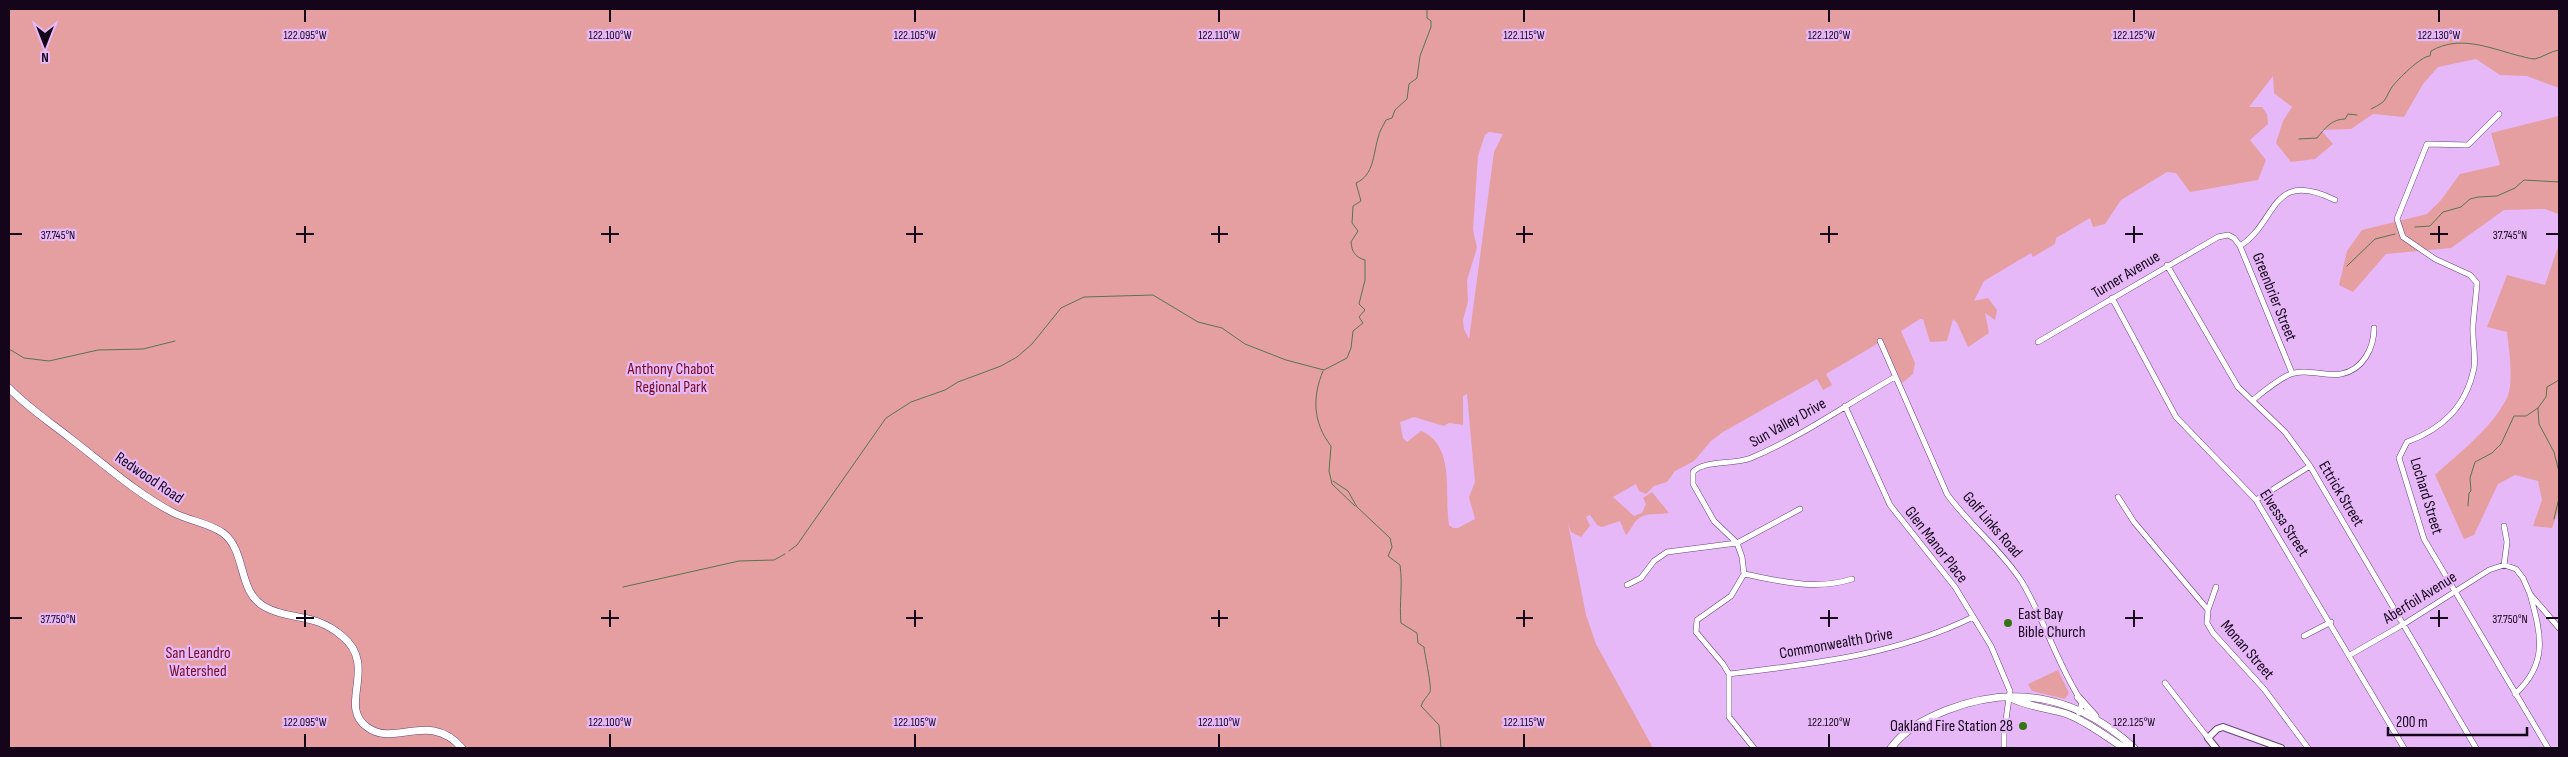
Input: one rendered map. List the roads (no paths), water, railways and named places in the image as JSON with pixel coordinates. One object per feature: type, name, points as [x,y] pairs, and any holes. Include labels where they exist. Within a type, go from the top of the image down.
[{"type":"main road","name":"Redwood Road","points":[[9,388],[34,410],[145,495],[175,514],[223,533],[235,550],[250,593],[265,607],[319,621],[347,640],[359,662],[355,708],[359,720],[368,728],[380,733],[434,730],[445,734],[462,748]]},
{"type":"main road","points":[[2078,697],[2097,719],[2128,747]]},
{"type":"main road","points":[[2010,698],[2025,705],[2050,709],[2075,718],[2128,747]]},
{"type":"main road","points":[[1891,748],[1900,736],[1927,718],[1980,699],[2038,698],[2078,710],[2097,719]]},
{"type":"street","name":"Lochard Street","points":[[2499,114],[2468,145],[2427,144],[2398,219],[2403,237],[2435,259],[2470,275],[2477,283],[2473,326],[2474,368],[2462,400],[2446,421],[2428,434],[2407,442],[2399,458],[2424,539],[2548,748]]},
{"type":"street","points":[[2240,246],[2256,234],[2268,212],[2283,196],[2305,190],[2335,200]]},
{"type":"street","name":"Greenbrier Street","points":[[2228,235],[2234,238],[2240,246],[2292,373]]},
{"type":"street","name":"Turner Avenue","points":[[2038,342],[2167,265],[2218,237],[2228,235]]},
{"type":"street","name":"Ettrick Street","points":[[2167,265],[2238,387],[2285,432],[2310,466],[2476,748]]},
{"type":"street","name":"Elvessa Street","points":[[2112,298],[2176,417],[2256,500],[2331,622],[2404,748]]},
{"type":"street","points":[[2253,400],[2292,373],[2341,374],[2353,369],[2363,361],[2370,350],[2374,338],[2374,328]]},
{"type":"street","name":"Golf Links Road","points":[[1880,341],[1947,494],[1960,513],[2005,559],[2022,583],[2082,704],[2078,710]]},
{"type":"street","name":"Sun Valley Drive","points":[[1737,543],[1714,521],[1693,484],[1692,472],[1701,466],[1741,462],[1770,450],[1895,377]]},
{"type":"street","name":"Glen Manor Place","points":[[1845,406],[1890,505],[1936,562],[1973,617],[2002,669],[2010,698]]},
{"type":"street","points":[[2256,500],[2310,466]]},
{"type":"street","name":"Monan Street","points":[[2118,497],[2134,522],[2208,610],[2207,623],[2213,633],[2264,689],[2308,748]]},
{"type":"street","points":[[1627,585],[1641,578],[1654,561],[1667,552],[1737,543],[1800,509]]},
{"type":"street","points":[[2504,526],[2507,542],[2504,566],[2516,569],[2523,578],[2530,594],[2539,638],[2538,665],[2529,681],[2515,694]]},
{"type":"street","points":[[1737,543],[1742,557],[1744,574],[1731,596],[1703,614],[1695,626],[1699,638],[1718,657],[1729,674],[1729,717],[1754,748]]},
{"type":"street","name":"Aberfoil Avenue","points":[[2350,655],[2404,624],[2489,570],[2504,566]]},
{"type":"street","points":[[1744,574],[1798,585],[1819,585],[1852,579]]},
{"type":"street","points":[[2208,610],[2216,586]]},
{"type":"street","points":[[2530,594],[2559,628]]},
{"type":"street","name":"Commonwealth Drive","points":[[1729,674],[1862,656],[1908,644],[1973,617]]},
{"type":"street","points":[[2304,636],[2331,622]]},
{"type":"street","points":[[2165,683],[2216,748]]},
{"type":"street","points":[[2004,748],[2004,734],[2010,698]]},
{"type":"street","points":[[2075,718],[2078,710]]},
{"type":"street","points":[[2208,738],[2217,729],[2223,727],[2281,748]]},
{"type":"waterway","points":[[789,551],[797,545],[886,418],[911,402],[945,390],[958,382],[1001,366],[1017,357],[1032,344],[1061,308],[1084,297],[1153,295],[1198,322],[1222,328],[1245,344],[1286,360],[1324,370],[1347,358],[1351,348],[1353,331],[1363,323],[1359,317],[1365,310],[1359,304],[1365,280],[1365,260],[1355,254],[1351,242],[1358,231],[1352,223],[1353,206],[1361,201],[1356,183],[1370,170],[1379,134],[1386,120],[1392,118],[1395,110],[1407,99],[1409,84],[1417,78],[1420,56],[1431,27],[1431,21],[1427,18],[1427,9]]},
{"type":"waterway","points":[[2371,109],[2384,101],[2392,87],[2410,69],[2421,60],[2430,56],[2431,51],[2442,46],[2463,43],[2473,44],[2535,59],[2559,50]]},
{"type":"waterway","points":[[2299,139],[2317,138],[2333,122],[2345,119],[2348,114],[2357,115]]},
{"type":"waterway","points":[[2415,227],[2430,226],[2443,212],[2461,207],[2470,199],[2497,196],[2515,188],[2524,180],[2559,182]]},
{"type":"waterway","points":[[2347,266],[2375,239],[2395,234]]},
{"type":"waterway","points":[[9,349],[24,358],[49,361],[98,350],[143,349],[175,341]]},
{"type":"waterway","points":[[1323,371],[1317,390],[1316,410],[1321,428],[1331,446],[1329,471],[1332,484],[1355,506]]},
{"type":"waterway","points":[[2559,380],[2547,387],[2546,397],[2538,408],[2539,424],[2554,452],[2559,472]]},
{"type":"waterway","points":[[2468,506],[2469,493],[2471,491],[2470,478],[2475,462],[2492,453],[2501,444],[2514,416],[2526,416],[2538,408]]},
{"type":"waterway","points":[[1333,481],[1348,491],[1357,507],[1390,538],[1392,547],[1388,556],[1400,565],[1401,623],[1417,633],[1418,643],[1424,647],[1430,692],[1421,706],[1439,725],[1441,748]]},
{"type":"waterway","points":[[2554,519],[2559,498]]},
{"type":"waterway","points":[[623,587],[739,561],[774,560],[785,554]]},
{"type":"place","name":"East Bay Bible Church","points":[[2008,623]]},
{"type":"place","name":"Oakland Fire Station 28","points":[[2023,726]]},
{"type":"park label","name":"Anthony Chabot Regional Park","points":[[671,378]]},
{"type":"park label","name":"San Leandro Watershed","points":[[198,662]]}]
